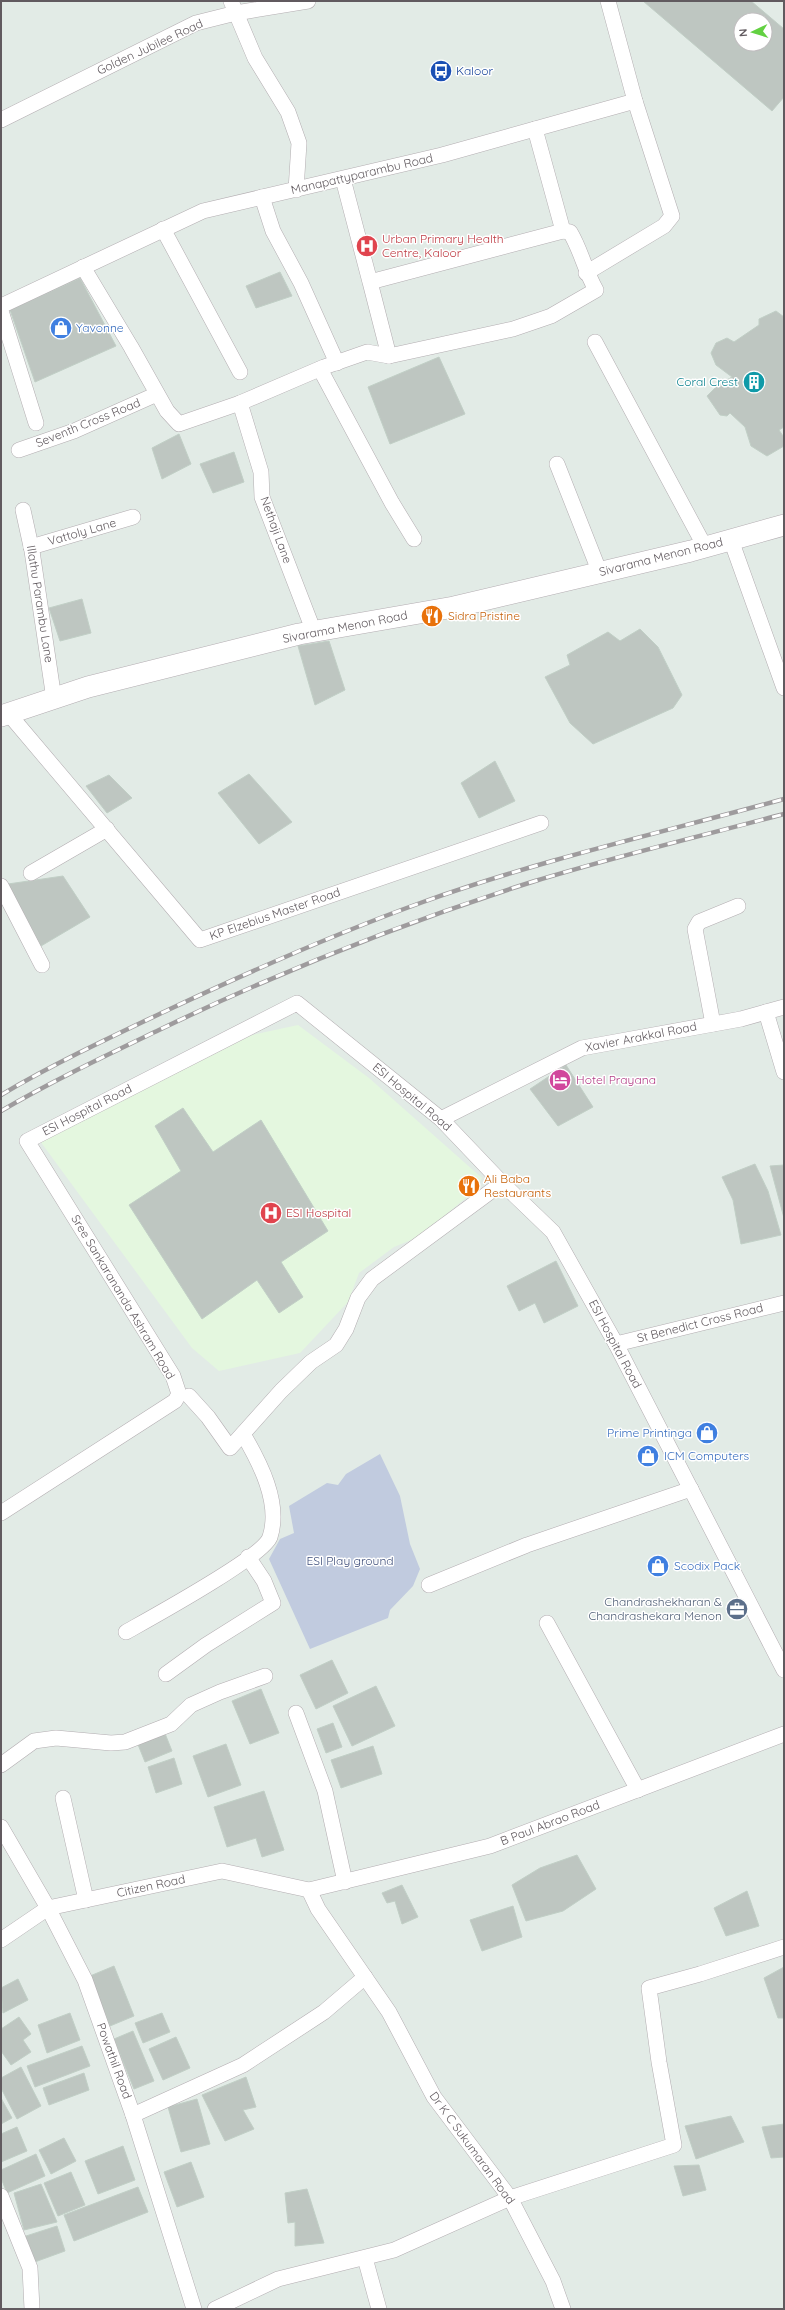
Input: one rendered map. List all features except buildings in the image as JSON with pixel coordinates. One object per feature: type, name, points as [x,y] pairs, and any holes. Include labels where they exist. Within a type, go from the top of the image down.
[{"type":"street","name":"Golden Jubilee Road","points":[[1,120],[196,23],[234,7],[308,1]]},
{"type":"street","points":[[586,273],[664,226],[672,216],[635,101],[608,1]]},
{"type":"street","points":[[234,7],[255,58],[288,112],[299,142],[296,190]]},
{"type":"street","name":"Manapattyparambu Road","points":[[1,306],[202,211],[442,155],[635,101]]},
{"type":"street","points":[[535,129],[563,231]]},
{"type":"street","points":[[343,179],[389,356]]},
{"type":"street","points":[[262,198],[273,231],[301,283],[337,363]]},
{"type":"street","points":[[164,229],[240,372]]},
{"type":"street","points":[[83,267],[167,411],[179,424],[240,403],[320,369],[367,352],[389,356],[513,329],[551,316],[596,290],[586,273],[574,239],[570,232],[563,231],[370,282]]},
{"type":"street","points":[[1,311],[36,423]]},
{"type":"street","points":[[595,342],[705,547]]},
{"type":"street","points":[[320,369],[392,503],[414,539]]},
{"type":"street","name":"Seventh Cross Road","points":[[19,450],[74,431],[157,394]]},
{"type":"street","name":"Nethaji Lane","points":[[240,403],[261,472],[262,497],[314,632]]},
{"type":"street","points":[[557,464],[600,572]]},
{"type":"street","name":"Illathu Parambu Lane","points":[[23,510],[31,547],[54,699]]},
{"type":"street","name":"Vattoly Lane","points":[[31,547],[133,517]]},
{"type":"street","name":"Sivarama Menon Road","points":[[5,714],[88,687],[314,632],[454,607],[705,547],[784,525]]},
{"type":"street","points":[[730,540],[780,666],[784,688]]},
{"type":"street","name":"KP Elzebius Master Road","points":[[5,714],[106,829],[200,940],[541,823]]},
{"type":"street","points":[[31,873],[106,829]]},
{"type":"street","points":[[1,886],[42,965]]},
{"type":"street","points":[[714,1024],[695,929],[699,922],[738,906]]},
{"type":"street","name":"ESI Hospital Road","points":[[27,1140],[297,1003],[441,1120],[502,1183],[553,1232],[616,1344],[784,1670]]},
{"type":"street","name":"Xavier Arakkal Road","points":[[441,1120],[582,1048],[714,1024],[784,1007]]},
{"type":"street","points":[[766,1012],[784,1072]]},
{"type":"street","name":"Sree Sankarananda Ashram Road","points":[[1,1513],[175,1401],[179,1394],[173,1376],[27,1140]]},
{"type":"street","points":[[189,1396],[208,1417],[230,1448],[280,1390],[312,1362],[336,1345],[346,1330],[358,1298],[372,1279],[502,1183]]},
{"type":"street","name":"St Benedict Cross Road","points":[[616,1344],[784,1303]]},
{"type":"street","points":[[126,1632],[168,1609],[248,1557],[270,1539],[274,1520],[270,1498],[255,1455],[243,1434]]},
{"type":"street","points":[[429,1585],[527,1545],[691,1489]]},
{"type":"street","points":[[166,1674],[206,1645],[273,1603],[264,1581],[248,1557]]},
{"type":"street","points":[[547,1623],[638,1790]]},
{"type":"street","points":[[1,1765],[34,1742],[56,1738],[111,1743],[125,1742],[171,1724],[191,1705],[220,1692],[265,1676]]},
{"type":"street","points":[[296,1713],[325,1791],[345,1882]]},
{"type":"street","name":"B Paul Abrao Road","points":[[309,1890],[490,1846],[784,1734]]},
{"type":"street","points":[[63,1798],[86,1900]]},
{"type":"street","name":"Powathil Road","points":[[1,1827],[48,1908],[85,1980],[133,2115],[194,2309]]},
{"type":"street","name":"Citizen Road","points":[[1,1940],[48,1908],[222,1871],[309,1890]]},
{"type":"street","name":"Dr K C Sukumaran Road","points":[[309,1890],[318,1909],[389,2012],[434,2097],[510,2198],[553,2281],[563,2309]]},
{"type":"street","points":[[215,2309],[278,2279],[394,2250],[510,2198],[674,2145],[659,2062],[649,1988],[700,1974],[784,1947]]},
{"type":"street","points":[[133,2115],[243,2065],[324,2012],[365,1978]]},
{"type":"street","points":[[3,2205],[30,2268],[32,2309]]},
{"type":"street","points":[[366,2258],[379,2309]]},
{"type":"shaded area","name":"ESI Hospital","points":[[298,1025],[369,1078],[482,1178],[475,1190],[421,1236],[394,1247],[359,1273],[348,1302],[300,1353],[219,1371],[192,1348],[40,1141],[252,1035]]},
{"type":"green space","name":"ESI Play ground","points":[[380,1454],[400,1496],[410,1544],[420,1569],[413,1586],[390,1610],[388,1618],[310,1649],[269,1559],[280,1539],[294,1533],[289,1506],[327,1483],[338,1485],[346,1474]]},
{"type":"railway","points":[[1,1095],[84,1050],[201,994],[295,952],[359,926],[423,902],[512,873],[602,847],[784,799]]},
{"type":"railway","points":[[1,1111],[79,1069],[205,1008],[297,968],[391,931],[439,913],[535,881],[784,814]]},
{"type":"place","name":"Kaloor","points":[[441,71]]},
{"type":"place","name":"Urban Primary Health Centre, Kaloor","points":[[367,246]]},
{"type":"place","name":"Yavonne","points":[[61,328]]},
{"type":"place","name":"Coral Crest","points":[[754,382]]},
{"type":"place","name":"Sidra Pristine","points":[[432,616]]},
{"type":"place","name":"Hotel Prayana","points":[[560,1080]]},
{"type":"place","name":"Ali Baba Restaurants","points":[[469,1186]]},
{"type":"place","name":"ESI Hospital","points":[[271,1213]]},
{"type":"place","name":"Prime Printinga","points":[[707,1433]]},
{"type":"place","name":"ICM Computers","points":[[648,1456]]},
{"type":"place","name":"Scodix Pack","points":[[658,1566]]},
{"type":"place","name":"Chandrashekharan & Chandrashekara Menon","points":[[737,1609]]}]
